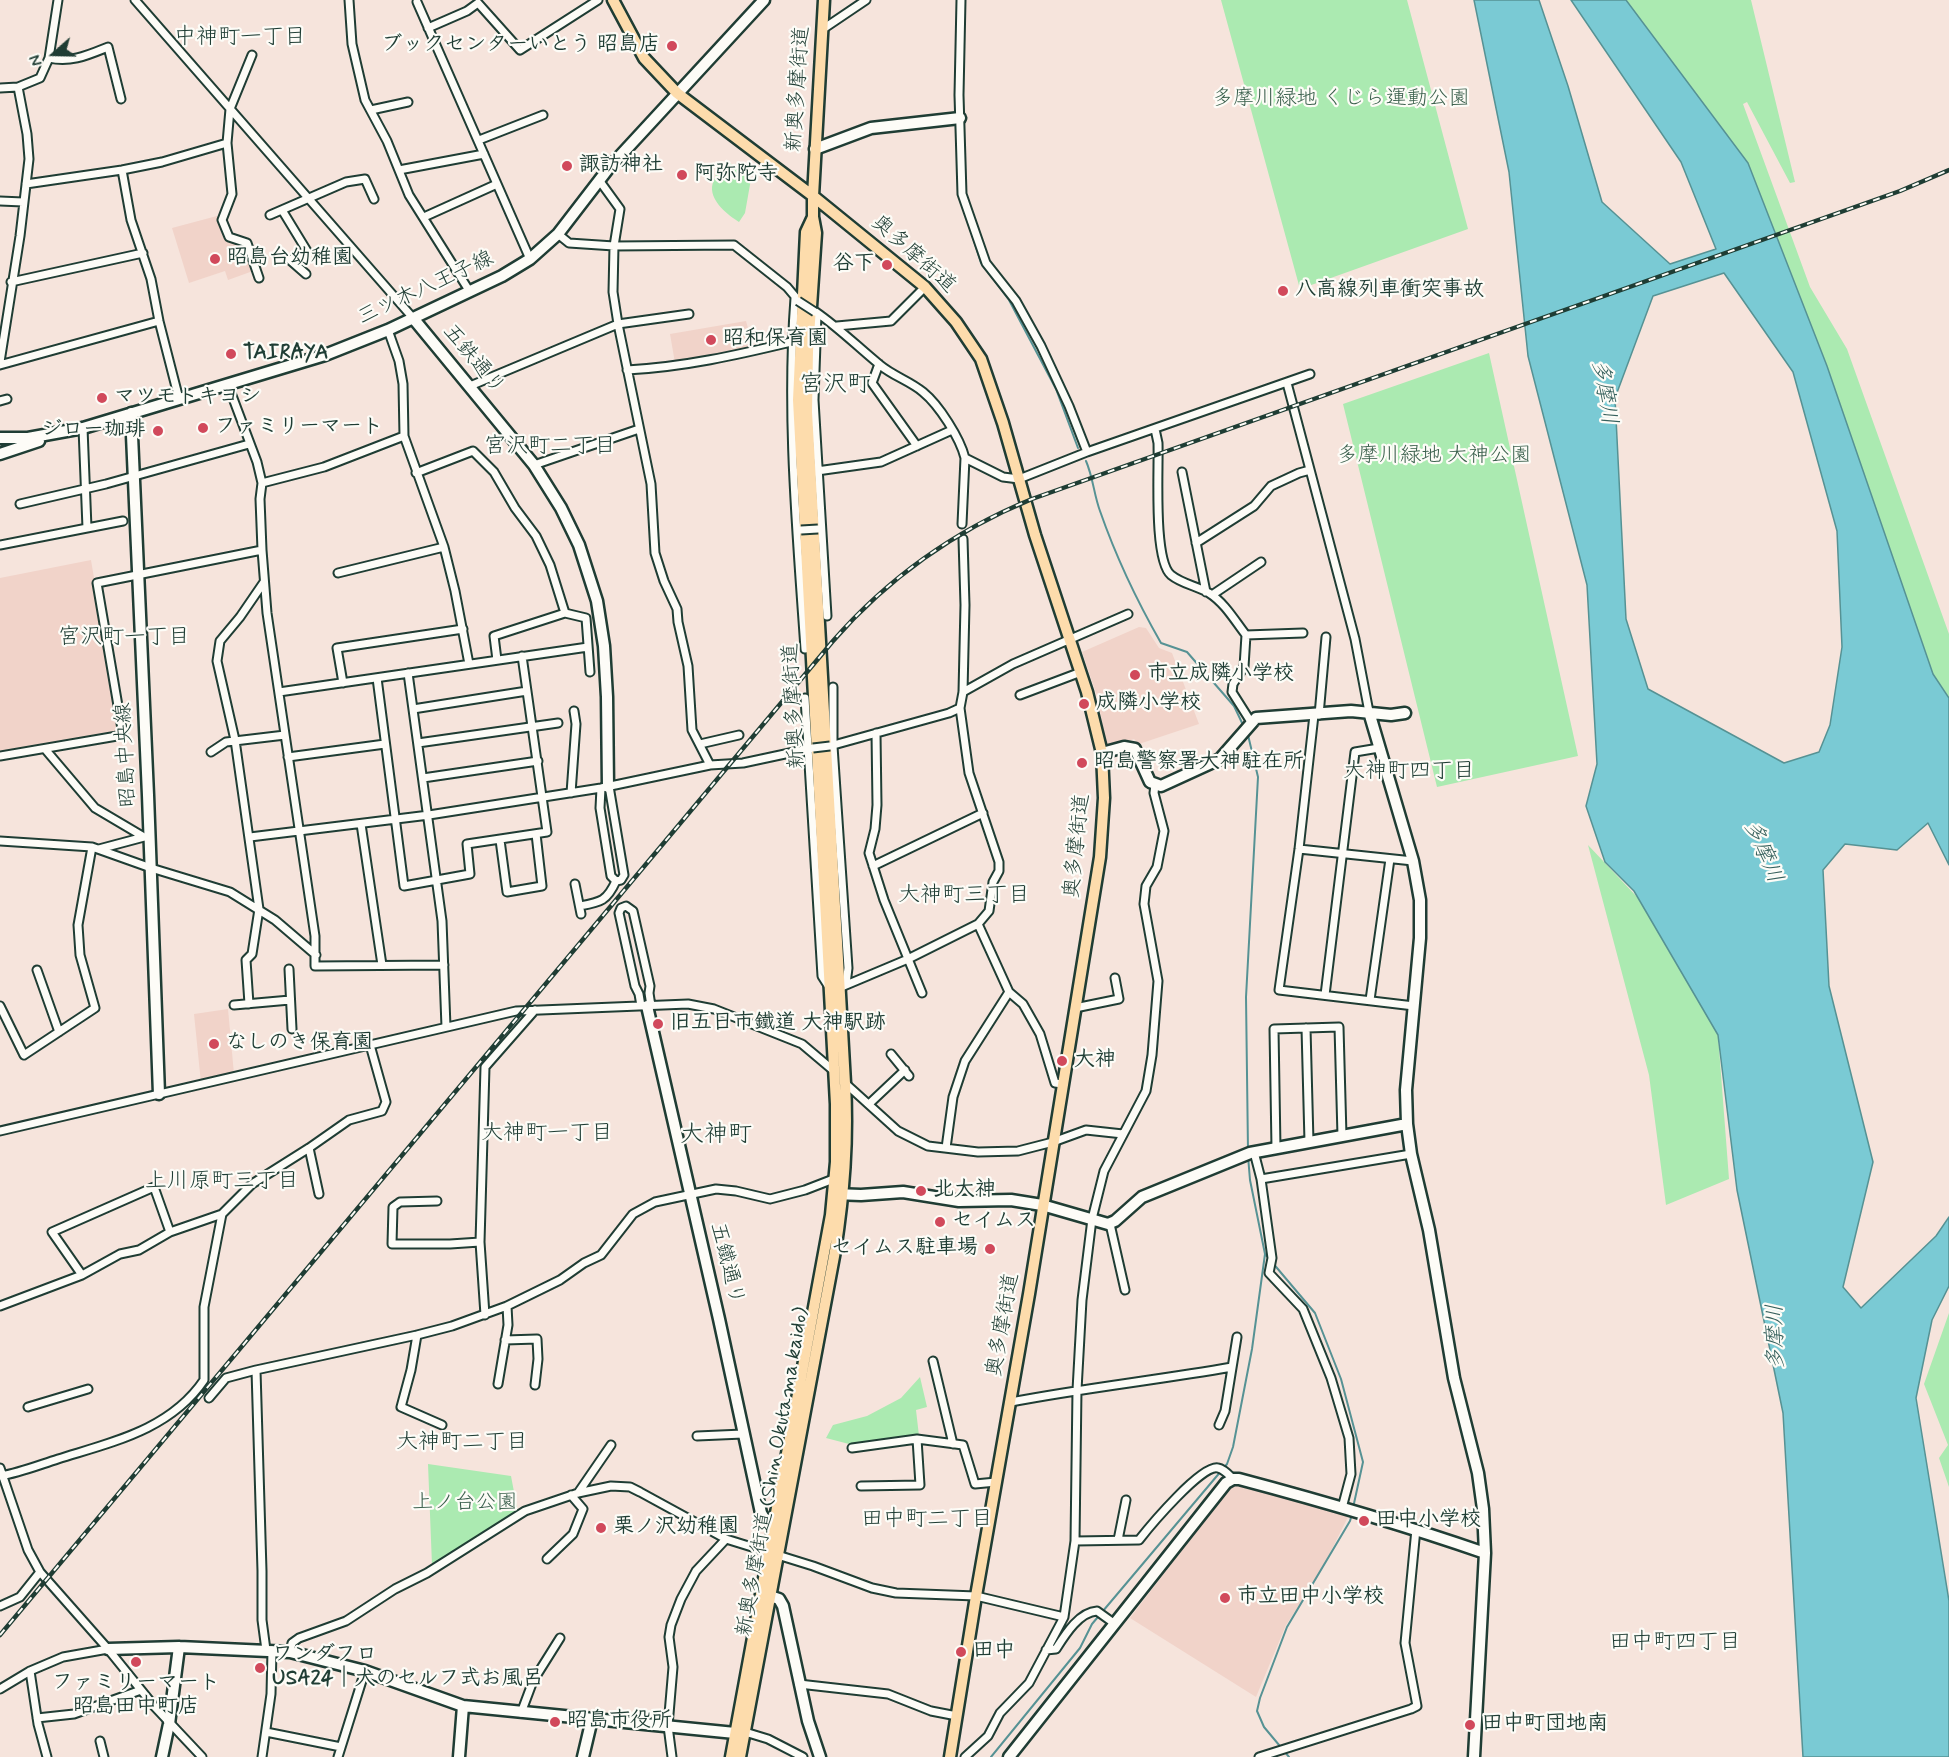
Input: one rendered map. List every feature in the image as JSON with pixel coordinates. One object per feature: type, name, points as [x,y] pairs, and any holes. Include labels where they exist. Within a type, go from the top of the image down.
[{"type":"main road","name":"奥多摩街道","points":[[613,0],[644,58],[677,93],[813,196],[925,287],[956,322],[981,359],[990,382],[1035,536],[1081,672],[1102,753],[1104,798],[1102,837],[1011,1402],[950,1757]]},
{"type":"main road","name":"新奥多摩街道","points":[[824,0],[813,217],[806,232],[798,388],[845,1083],[847,1130],[839,1194]]},
{"type":"main road","name":"新奥多摩街道","points":[[839,987],[834,1071],[837,1126],[836,1178],[839,1194]]},
{"type":"main road","name":"新奥多摩街道 (Shin Okutama kaido)","points":[[740,1732],[770,1596],[774,1524],[839,1194]]},
{"type":"main road","name":"新奥多摩街道 (Shin Okutama kaido)","points":[[740,1757],[740,1732],[835,1251],[839,1194]]},
{"type":"main road","points":[[731,1757],[740,1732]]},
{"type":"street","points":[[0,88],[18,87],[40,78],[50,58],[58,0]]},
{"type":"street","name":"五鉄通り","points":[[135,0],[470,386],[534,465],[571,526],[597,601],[604,646],[607,697],[606,787]]},
{"type":"street","points":[[349,0],[355,60],[365,100],[387,141],[410,195],[470,292]]},
{"type":"street","points":[[428,28],[467,11],[478,3],[520,50],[589,2],[598,0]]},
{"type":"street","name":"三ツ木八王子線","points":[[0,438],[28,438],[83,428],[325,355],[387,330],[502,276],[530,259],[558,234],[599,180],[764,0]]},
{"type":"street","points":[[823,29],[866,0]]},
{"type":"street","points":[[961,0],[957,119],[962,194],[986,263],[1016,301],[1041,346],[1069,406],[1087,452]]},
{"type":"street","points":[[417,2],[530,259]]},
{"type":"street","points":[[50,58],[62,61],[82,58],[108,47],[121,99]]},
{"type":"street","points":[[252,55],[230,110],[227,143],[232,194],[222,220],[229,237],[247,243],[259,278]]},
{"type":"street","points":[[18,87],[29,149],[20,236],[0,364],[159,321]]},
{"type":"street","points":[[370,110],[408,102]]},
{"type":"street","points":[[479,140],[543,114]]},
{"type":"street","points":[[815,149],[871,128],[957,119]]},
{"type":"street","points":[[26,184],[162,162],[227,143]]},
{"type":"street","points":[[399,170],[484,154]]},
{"type":"street","points":[[122,170],[131,220],[151,279],[179,399]]},
{"type":"street","points":[[270,215],[346,182],[366,179],[374,199]]},
{"type":"street","points":[[599,180],[620,209],[614,246],[613,292],[651,484],[655,553],[664,581],[677,609],[688,666],[692,730],[710,765]]},
{"type":"street","points":[[424,217],[497,184]]},
{"type":"street","points":[[0,201],[23,202]]},
{"type":"street","points":[[282,210],[307,251],[290,260],[306,274]]},
{"type":"street","points":[[558,234],[568,243],[614,246],[734,245],[787,288],[796,299],[837,326],[879,364],[924,392],[962,447],[965,458],[962,524]]},
{"type":"street","points":[[11,282],[143,253]]},
{"type":"street","points":[[837,326],[891,321],[925,287]]},
{"type":"street","points":[[796,299],[791,342],[790,397],[805,649]]},
{"type":"street","points":[[816,313],[814,385],[817,471],[827,615]]},
{"type":"street","points":[[470,386],[618,324],[689,314]]},
{"type":"street","points":[[387,330],[399,361],[403,384],[404,436],[444,547],[469,664]]},
{"type":"street","points":[[627,370],[667,368],[710,362],[791,342]]},
{"type":"street","points":[[879,364],[872,383],[917,446]]},
{"type":"street","points":[[965,458],[1004,477],[1019,479],[1087,452],[1310,374]]},
{"type":"street","points":[[1287,382],[1355,639],[1369,712],[1413,861],[1420,900],[1420,938],[1406,1090],[1407,1124],[1411,1154],[1429,1230],[1456,1388],[1479,1479],[1484,1521],[1485,1553],[1474,1757]]},
{"type":"street","points":[[228,385],[256,462],[261,483],[264,582],[309,891],[315,964],[318,967],[444,965]]},
{"type":"street","name":"昭島中央線","points":[[131,413],[159,1094]]},
{"type":"street","points":[[83,428],[87,528]]},
{"type":"street","points":[[534,465],[639,429]]},
{"type":"street","points":[[1155,429],[1158,443],[1159,530],[1164,566],[1170,575],[1185,584],[1209,593],[1227,609],[1246,635],[1244,667],[1233,684],[1232,692],[1247,727]]},
{"type":"street","points":[[817,471],[881,462],[952,430]]},
{"type":"street","points":[[0,454],[65,432]]},
{"type":"street","points":[[261,483],[324,467],[404,436]]},
{"type":"street","points":[[20,504],[134,477],[249,444]]},
{"type":"street","points":[[416,473],[473,451],[494,472],[515,508],[536,536],[550,565],[565,613]]},
{"type":"street","points":[[1196,543],[1254,506],[1271,486],[1310,470]]},
{"type":"street","points":[[1182,472],[1209,593]]},
{"type":"street","points":[[0,545],[123,520]]},
{"type":"street","points":[[799,530],[820,529]]},
{"type":"street","points":[[805,698],[811,748],[822,976],[824,981],[839,987],[908,960],[978,924],[989,911],[993,882],[999,871],[999,862],[969,773],[960,708],[963,692],[965,605],[963,539]]},
{"type":"street","points":[[338,573],[444,547]]},
{"type":"street","points":[[0,756],[123,735],[97,583],[262,550]]},
{"type":"street","points":[[1209,593],[1261,562]]},
{"type":"street","points":[[249,1004],[246,960],[252,954],[259,909],[235,740],[217,661],[220,641],[264,582]]},
{"type":"street","points":[[497,660],[494,636],[565,613],[586,618],[590,672]]},
{"type":"street","points":[[963,692],[1014,664],[1128,614]]},
{"type":"street","points":[[343,683],[338,648],[463,629]]},
{"type":"street","points":[[1246,635],[1303,633]]},
{"type":"street","points":[[1326,637],[1279,990],[1414,1006]]},
{"type":"street","points":[[279,692],[588,647]]},
{"type":"street","points":[[377,678],[404,886],[470,874],[467,844],[548,832],[522,656]]},
{"type":"street","points":[[1020,695],[1081,672]]},
{"type":"street","points":[[408,673],[442,921],[446,1027]]},
{"type":"street","points":[[833,687],[832,746],[848,968],[839,987]]},
{"type":"street","points":[[413,709],[527,692]]},
{"type":"street","points":[[250,837],[429,815],[606,787],[710,765],[743,763],[811,748],[832,746],[960,708]]},
{"type":"street","points":[[572,793],[576,724],[574,711]]},
{"type":"street","points":[[1102,753],[1124,747],[1135,749],[1150,782],[1161,786],[1220,759],[1247,727],[1259,717],[1351,711],[1390,715],[1405,713]]},
{"type":"street","points":[[418,743],[558,723]]},
{"type":"street","points":[[876,733],[877,805],[875,829],[869,854],[884,900],[921,993]]},
{"type":"street","points":[[211,752],[226,742],[285,735]]},
{"type":"street","points":[[700,744],[740,735]]},
{"type":"street","points":[[288,757],[385,744]]},
{"type":"street","points":[[1325,995],[1355,752],[1380,748]]},
{"type":"street","points":[[45,749],[95,808],[144,837],[95,848]]},
{"type":"street","points":[[423,778],[537,761]]},
{"type":"street","points":[[965,1757],[988,1736],[1000,1713],[1029,1683],[1064,1617],[1076,1541],[1077,1390],[1082,1300],[1092,1220],[1104,1171],[1146,1091],[1156,1005],[1158,981],[1144,904],[1146,886],[1157,867],[1164,831],[1154,793],[1155,785]]},
{"type":"street","points":[[606,787],[600,808],[611,876],[616,881]]},
{"type":"street","points":[[575,884],[581,910],[606,898],[616,881],[621,880],[624,875],[606,787]]},
{"type":"street","points":[[873,866],[983,813]]},
{"type":"street","points":[[361,824],[382,965]]},
{"type":"street","points":[[500,840],[507,892],[542,886],[536,834]]},
{"type":"street","points":[[0,841],[95,848],[230,892],[259,909],[316,955]]},
{"type":"street","points":[[0,1006],[24,1055],[95,1008],[80,955],[78,925],[95,848]]},
{"type":"street","points":[[1299,849],[1413,861]]},
{"type":"street","points":[[1370,1000],[1390,859]]},
{"type":"street","points":[[626,906],[633,911],[650,986],[646,1006],[635,986],[619,913],[621,908],[626,906]]},
{"type":"street","points":[[978,924],[1009,992],[1023,1004],[1040,1034],[1055,1083],[1062,1084]]},
{"type":"street","points":[[289,969],[292,1029]]},
{"type":"street","points":[[37,970],[59,1032]]},
{"type":"street","points":[[1075,1008],[1119,999],[1115,978]]},
{"type":"street","points":[[946,1148],[953,1097],[965,1061],[1009,992]]},
{"type":"street","points":[[234,1005],[290,1000]]},
{"type":"street","points":[[0,1131],[516,1011],[688,1004],[714,1009],[802,1044],[898,1131],[928,1146],[978,1152],[1018,1151],[1086,1130],[1123,1134]]},
{"type":"street","name":"五鐵通り","points":[[646,1006],[719,1319],[761,1513],[765,1520],[774,1524]]},
{"type":"street","points":[[484,1315],[480,1242],[485,1067],[535,1010]]},
{"type":"street","points":[[1276,1148],[1274,1029],[1339,1027],[1342,1136]]},
{"type":"street","points":[[1306,1028],[1309,1142]]},
{"type":"street","points":[[0,1306],[82,1275],[120,1254],[139,1250],[170,1232],[222,1214],[252,1184],[349,1120],[382,1111],[386,1102],[370,1045]]},
{"type":"street","points":[[869,1104],[907,1073],[891,1054]]},
{"type":"street","points":[[1110,1224],[1142,1197],[1249,1154],[1407,1124]]},
{"type":"street","points":[[309,1148],[319,1194]]},
{"type":"street","points":[[1249,1154],[1261,1179],[1271,1262],[1269,1273],[1303,1309],[1331,1378],[1348,1438],[1350,1474],[1347,1509]]},
{"type":"street","points":[[1261,1179],[1411,1154]]},
{"type":"street","points":[[208,1398],[226,1378],[417,1335],[507,1306],[560,1281],[585,1263],[601,1255],[633,1214],[655,1202],[716,1189],[770,1199],[805,1190],[836,1178]]},
{"type":"street","points":[[82,1275],[52,1232],[154,1187],[170,1232]]},
{"type":"street","points":[[839,1194],[903,1192],[959,1201],[1011,1200],[1042,1205],[1110,1224]]},
{"type":"street","points":[[436,1200],[400,1202],[393,1207],[392,1244],[480,1242]]},
{"type":"street","points":[[2,1476],[135,1435],[176,1412],[198,1389],[204,1380],[204,1307],[222,1214]]},
{"type":"street","points":[[1110,1224],[1125,1290]]},
{"type":"street","points":[[498,1384],[508,1324],[507,1306]]},
{"type":"street","points":[[417,1335],[401,1407],[442,1425]]},
{"type":"street","points":[[1219,1425],[1226,1411],[1237,1337]]},
{"type":"street","points":[[505,1340],[537,1339],[538,1359],[535,1385]]},
{"type":"street","points":[[933,1361],[953,1444]]},
{"type":"street","points":[[1011,1402],[1077,1390],[1156,1381],[1232,1367]]},
{"type":"street","points":[[256,1370],[262,1620],[269,1650],[271,1694],[262,1757]]},
{"type":"street","points":[[31,1405],[88,1389]]},
{"type":"street","points":[[697,1436],[743,1434]]},
{"type":"street","points":[[861,1486],[920,1485],[917,1439]]},
{"type":"street","points":[[852,1448],[917,1439],[963,1445],[975,1484],[996,1482]]},
{"type":"street","points":[[574,1494],[611,1445]]},
{"type":"street","points":[[1076,1541],[1139,1540],[1188,1485],[1215,1467],[1222,1469],[1233,1479]]},
{"type":"street","points":[[0,1468],[28,1550],[40,1572],[108,1649],[169,1724],[202,1757]]},
{"type":"street","points":[[1009,1757],[1226,1484],[1233,1479],[1416,1529],[1485,1553]]},
{"type":"street","points":[[290,1652],[292,1643],[299,1638],[346,1621],[395,1588],[427,1573],[525,1511],[574,1494],[610,1486],[630,1487],[726,1539],[813,1566],[862,1585],[884,1591],[976,1596],[1064,1617]]},
{"type":"street","points":[[547,1559],[573,1534],[583,1509],[574,1494]]},
{"type":"street","points":[[1118,1540],[1126,1500]]},
{"type":"street","points":[[1115,1507],[1124,1509]]},
{"type":"street","points":[[1259,1757],[1417,1706],[1405,1643],[1416,1529]]},
{"type":"street","points":[[672,1757],[668,1726],[673,1666],[669,1637],[671,1625],[681,1599],[696,1571],[726,1539]]},
{"type":"street","points":[[0,1606],[20,1597],[40,1572]]},
{"type":"street","points":[[770,1596],[778,1599],[783,1606],[810,1731],[820,1757]]},
{"type":"street","points":[[1046,1650],[1056,1649],[1068,1630],[1088,1613],[1099,1613],[1115,1624]]},
{"type":"street","points":[[521,1713],[533,1681],[560,1638]]},
{"type":"street","points":[[162,1757],[169,1724],[179,1647]]},
{"type":"street","points":[[0,1689],[30,1671],[63,1657],[108,1649],[179,1647],[269,1650],[290,1652],[365,1671],[463,1706],[740,1732],[768,1739],[803,1757]]},
{"type":"street","points":[[30,1671],[37,1718],[47,1757]]},
{"type":"street","points":[[338,1757],[365,1671]]},
{"type":"street","points":[[799,1683],[888,1694],[931,1711],[957,1716]]},
{"type":"street","points":[[37,1718],[74,1713],[141,1690]]},
{"type":"street","points":[[459,1757],[463,1706]]},
{"type":"street","points":[[583,1757],[592,1719]]},
{"type":"street","points":[[266,1732],[341,1747]]},
{"type":"street","points":[[100,1741],[102,1756]]},
{"type":"shaded area","name":"昭島台幼稚園","points":[[217,216],[226,239],[245,246],[253,271],[228,280],[225,271],[189,283],[172,228]]},
{"type":"shaded area","name":"昭和保育園","points":[[746,321],[753,346],[710,359],[675,363],[670,334]]},
{"type":"shaded area","points":[[91,560],[120,733],[0,753],[0,578]]},
{"type":"shaded area","name":"市立成隣小学校","points":[[1139,627],[1146,628],[1159,648],[1172,653],[1199,724],[1139,744],[1134,739],[1107,747],[1097,696],[1082,652]]},
{"type":"shaded area","name":"なしのき保育園","points":[[228,1009],[234,1074],[201,1083],[194,1014]]},
{"type":"shaded area","name":"市立田中小学校","points":[[1234,1486],[1349,1515],[1318,1577],[1286,1625],[1256,1697],[1130,1618],[1229,1489]]},
{"type":"green space","name":"多摩川緑地 くじら運動公園","points":[[1221,0],[1407,0],[1468,229],[1300,289]]},
{"type":"green space","points":[[1626,0],[1751,0],[1795,182],[1790,183],[1747,102],[1743,104],[1810,287],[1847,349],[1949,634],[1949,698],[1933,674],[1827,366],[1748,163]]},
{"type":"green space","points":[[727,161],[751,179],[745,213],[739,222],[721,208],[712,193],[713,181],[721,164]]},
{"type":"green space","name":"多摩川緑地 大神公園","points":[[1489,353],[1578,756],[1437,787],[1343,404]]},
{"type":"green space","points":[[1588,845],[1638,898],[1718,1035],[1729,1179],[1666,1205],[1649,1075]]},
{"type":"green space","points":[[1949,1313],[1949,1487],[1939,1458],[1948,1445],[1924,1384]]},
{"type":"green space","points":[[920,1377],[927,1407],[916,1410],[919,1436],[849,1444],[826,1438],[833,1425],[867,1416],[901,1398]]},
{"type":"green space","name":"上ノ台公園","points":[[428,1464],[511,1476],[518,1513],[432,1565]]},
{"type":"water","name":"多摩川","points":[[1474,0],[1539,0],[1568,86],[1602,202],[1670,264],[1716,249],[1681,162],[1571,0],[1626,0],[1748,163],[1827,366],[1933,674],[1949,698],[1949,865],[1928,823],[1897,850],[1845,844],[1823,870],[1829,986],[1873,1162],[1843,1287],[1861,1308],[1936,1236],[1949,1217],[1949,1286],[1932,1320],[1916,1398],[1949,1601],[1949,1757],[1803,1757],[1783,1413],[1737,1190],[1718,1035],[1634,891],[1605,862],[1586,806],[1597,764],[1587,585],[1528,356],[1509,172]],"holes":[[[1724,273],[1793,372],[1837,531],[1842,647],[1830,725],[1819,752],[1784,763],[1648,689],[1626,619],[1615,398],[1653,296]]]},
{"type":"waterway","points":[[957,0],[957,36]]},
{"type":"waterway","points":[[957,123],[958,186]]},
{"type":"waterway","points":[[960,197],[981,263],[1009,300],[1056,389],[1078,448]]},
{"type":"waterway","points":[[1086,461],[1098,505],[1113,545],[1135,595],[1161,643],[1187,652],[1234,706],[1244,727]]},
{"type":"waterway","points":[[1248,735],[1258,777],[1246,997],[1248,1151]]},
{"type":"waterway","points":[[991,1757],[1080,1648],[1092,1624],[1227,1464],[1233,1447],[1252,1349],[1265,1254],[1250,1180],[1248,1156]]},
{"type":"waterway","points":[[1266,1255],[1315,1313],[1341,1379],[1363,1462],[1353,1508]]},
{"type":"waterway","points":[[1289,1757],[1264,1727],[1257,1711],[1260,1698],[1287,1627],[1352,1514]]},
{"type":"railway","points":[[0,1635],[833,641],[876,597],[924,558],[976,526],[1032,499],[1900,191],[1949,170]]},
{"type":"place","name":"ブックセンターいとう 昭島店","points":[[672,46]]},
{"type":"place","name":"諏訪神社","points":[[567,166]]},
{"type":"place","name":"阿弥陀寺","points":[[682,175]]},
{"type":"place","name":"昭島台幼稚園","points":[[215,259]]},
{"type":"place","name":"谷下","points":[[887,265]]},
{"type":"place","name":"八高線列車衝突事故","points":[[1283,291]]},
{"type":"place","name":"昭和保育園","points":[[711,340]]},
{"type":"place","name":"TAIRAYA","points":[[231,354]]},
{"type":"place","name":"マツモトキヨシ","points":[[102,398]]},
{"type":"place","name":"ファミリーマート","points":[[203,428]]},
{"type":"place","name":"ジロー珈琲","points":[[158,431]]},
{"type":"place","name":"市立成隣小学校","points":[[1135,675]]},
{"type":"place","name":"成隣小学校","points":[[1084,704]]},
{"type":"place","name":"昭島警察署大神駐在所","points":[[1082,763]]},
{"type":"place","name":"旧五日市鐵道 大神駅跡","points":[[658,1024]]},
{"type":"place","name":"なしのき保育園","points":[[214,1044]]},
{"type":"place","name":"大神","points":[[1062,1061]]},
{"type":"place","name":"北大神","points":[[921,1191]]},
{"type":"place","name":"セイムス","points":[[940,1222]]},
{"type":"place","name":"セイムス駐車場","points":[[990,1249]]},
{"type":"place","name":"田中小学校","points":[[1364,1521]]},
{"type":"place","name":"栗ノ沢幼稚園","points":[[601,1528]]},
{"type":"place","name":"市立田中小学校","points":[[1225,1598]]},
{"type":"place","name":"田中","points":[[961,1652]]},
{"type":"place","name":"ファミリーマート 昭島田中町店","points":[[136,1662]]},
{"type":"place","name":"ワンダフロ USA24｜犬のセルフ式お風呂","points":[[260,1668]]},
{"type":"place","name":"昭島市役所","points":[[555,1722]]},
{"type":"place","name":"田中町団地南","points":[[1470,1725]]},
{"type":"district","name":"中神町一丁目","points":[[240,38]]},
{"type":"district","name":"宮沢町","points":[[835,386]]},
{"type":"district","name":"宮沢町二丁目","points":[[550,447]]},
{"type":"district","name":"宮沢町一丁目","points":[[124,638]]},
{"type":"district","name":"大神町四丁目","points":[[1409,772]]},
{"type":"district","name":"大神町三丁目","points":[[964,896]]},
{"type":"district","name":"大神町一丁目","points":[[547,1134]]},
{"type":"district","name":"大神町","points":[[716,1136]]},
{"type":"district","name":"上川原町三丁目","points":[[222,1182]]},
{"type":"district","name":"大神町二丁目","points":[[462,1443]]},
{"type":"district","name":"田中町二丁目","points":[[927,1520]]},
{"type":"district","name":"田中町四丁目","points":[[1675,1643]]}]
